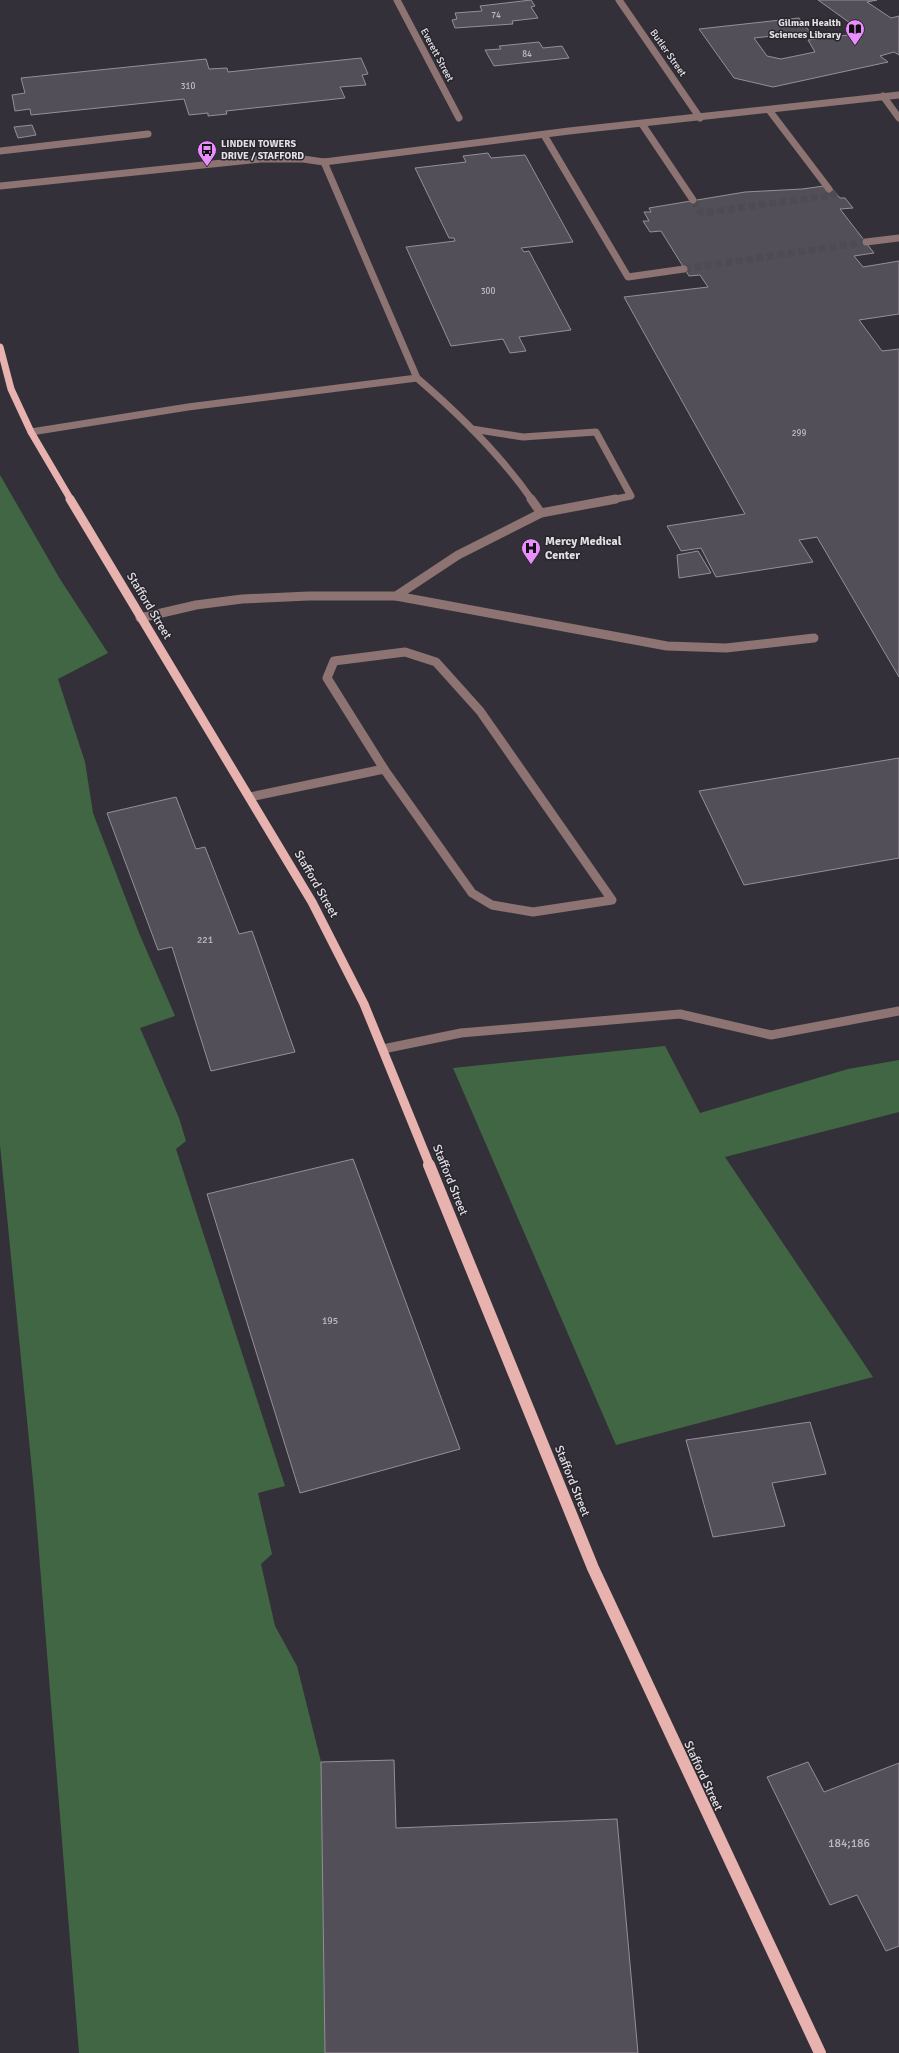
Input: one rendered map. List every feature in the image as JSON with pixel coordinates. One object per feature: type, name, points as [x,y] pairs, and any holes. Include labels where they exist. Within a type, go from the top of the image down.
[{"type":"main road","name":"Stafford Street","points":[[0,347],[11,389],[31,432],[140,618],[250,797],[312,902],[341,956],[364,1004],[383,1049],[593,1568],[820,2053]]},
{"type":"street","name":"Everett Street","points":[[397,0],[459,118]]},
{"type":"street","name":"Butler Street","points":[[619,0],[700,118]]},
{"type":"street","points":[[0,186],[261,159],[303,159],[324,162],[544,135],[899,95]]},
{"type":"street","points":[[883,96],[899,118]]},
{"type":"street","points":[[769,110],[829,189]]},
{"type":"street","points":[[642,124],[693,200]]},
{"type":"street","points":[[0,151],[148,134]]},
{"type":"street","points":[[544,135],[628,277],[684,269]]},
{"type":"street","points":[[324,162],[417,378],[472,429],[511,470],[541,513]]},
{"type":"street","points":[[866,242],[899,238]]},
{"type":"street","points":[[31,432],[188,408],[417,378]]},
{"type":"street","points":[[396,596],[458,555],[541,513],[631,496],[596,432],[523,437],[472,429]]},
{"type":"street","points":[[140,618],[196,605],[242,599],[309,596],[396,596],[668,646],[726,648],[814,638]]},
{"type":"street","points":[[405,652],[436,662],[480,711],[612,900],[533,912],[492,905],[472,893],[384,769],[327,678],[334,661],[405,652]]},
{"type":"street","points":[[250,797],[384,769]]},
{"type":"street","points":[[383,1049],[461,1033],[680,1014],[770,1035],[899,1011]]},
{"type":"green space","points":[[0,475],[60,579],[108,653],[58,679],[85,762],[93,813],[139,933],[175,1016],[140,1028],[179,1118],[186,1141],[176,1149],[285,1486],[258,1493],[272,1554],[261,1564],[275,1626],[297,1666],[321,1762],[325,2053],[79,2053],[34,1491],[0,1145]]},
{"type":"green space","points":[[665,1046],[700,1113],[848,1069],[899,1060],[899,1112],[725,1157],[873,1377],[616,1445],[453,1068]]},
{"type":"building","points":[[531,0],[535,6],[531,7],[538,18],[512,21],[513,24],[455,28],[452,20],[457,19],[455,13],[482,11],[480,6]]},
{"type":"building","name":"Gilman Health Sciences Library","points":[[818,0],[877,0],[867,2],[891,18],[899,16],[899,55],[894,52],[880,56],[888,62],[773,87],[734,78],[699,29],[799,18],[810,32],[754,38],[767,56],[781,59],[815,52],[808,40],[864,33]]},
{"type":"building","points":[[539,42],[543,48],[562,46],[569,58],[494,66],[485,50],[501,49],[499,46]]},
{"type":"building","points":[[361,58],[368,74],[362,75],[366,85],[340,87],[345,98],[226,111],[227,114],[208,116],[208,113],[189,115],[184,99],[31,115],[30,109],[15,111],[12,95],[25,93],[21,78],[206,59],[209,69],[227,68],[228,72]]},
{"type":"building","points":[[32,125],[36,135],[18,138],[14,127]]},
{"type":"building","points":[[488,153],[491,158],[525,155],[573,242],[521,248],[524,252],[529,251],[571,330],[519,337],[526,351],[510,353],[503,339],[451,346],[406,247],[455,241],[454,238],[449,238],[415,168],[466,162],[463,156]]},
{"type":"building","points":[[824,186],[832,189],[840,198],[845,198],[853,208],[840,209],[874,253],[854,256],[863,267],[899,261],[899,314],[859,320],[882,351],[899,349],[899,677],[817,537],[799,540],[813,562],[716,577],[701,548],[681,551],[667,526],[745,514],[624,297],[708,287],[700,275],[689,276],[661,231],[650,232],[643,221],[649,221],[644,212],[651,212],[649,208],[745,192],[802,189]]},
{"type":"building","points":[[698,551],[711,573],[679,578],[677,555]]},
{"type":"building","points":[[899,758],[899,858],[744,885],[699,791]]},
{"type":"building","points":[[176,797],[196,849],[205,847],[239,934],[252,931],[295,1052],[211,1071],[172,947],[158,950],[107,813]]},
{"type":"building","points":[[353,1159],[460,1449],[300,1493],[207,1194]]},
{"type":"building","points":[[810,1422],[826,1474],[772,1483],[785,1526],[713,1537],[686,1440]]},
{"type":"building","points":[[394,1760],[396,1828],[617,1819],[638,2053],[325,2053],[321,1762]]},
{"type":"building","points":[[808,1762],[824,1792],[899,1763],[899,1946],[886,1951],[857,1895],[830,1905],[767,1777]]},
{"type":"tunnel","points":[[693,200],[701,213],[834,195],[829,189]]},
{"type":"tunnel","points":[[684,269],[866,242]]},
{"type":"place","name":"Gilman Health Sciences Library","points":[[855,46]]},
{"type":"place","name":"LINDEN TOWERS DRIVE / STAFFORD","points":[[207,167]]},
{"type":"place","name":"Mercy Medical Center","points":[[531,565]]}]
